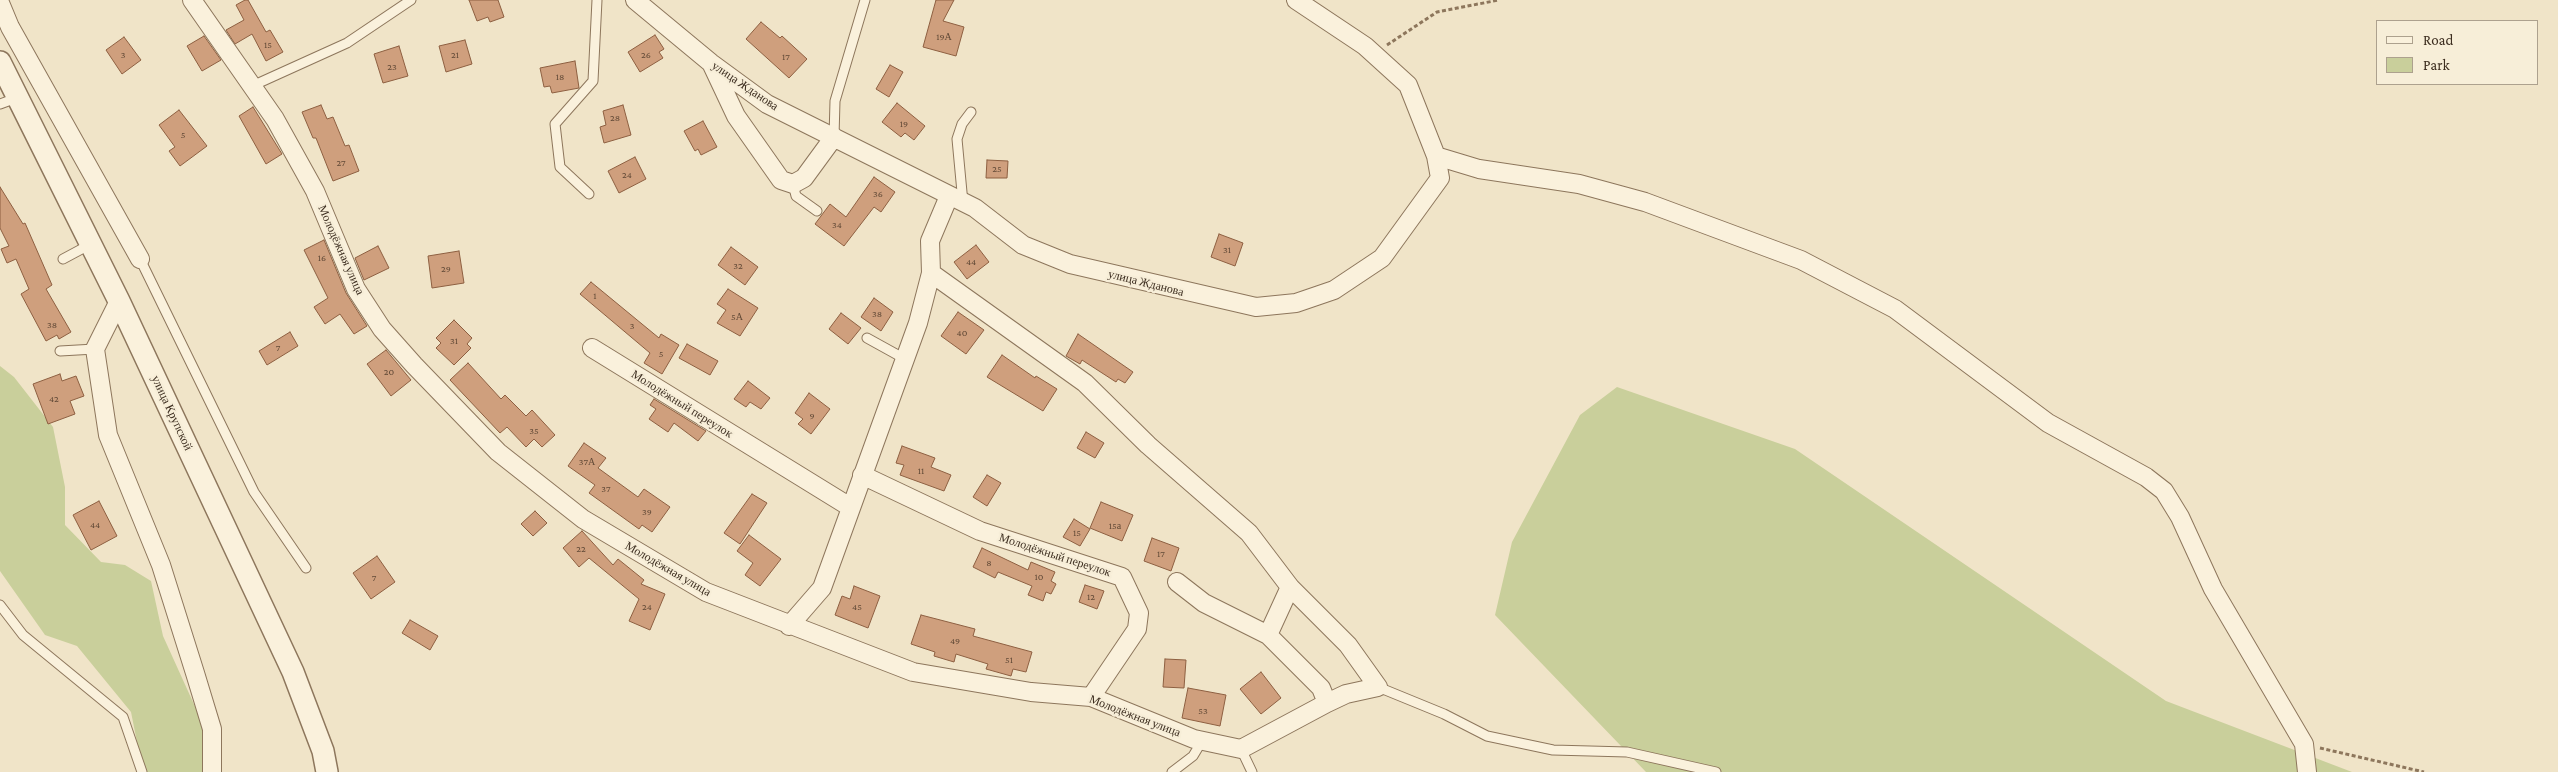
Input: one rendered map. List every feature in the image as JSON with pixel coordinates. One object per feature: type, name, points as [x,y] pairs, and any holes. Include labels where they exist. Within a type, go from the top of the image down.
[{"type":"street","name":"Молодёжная улица","points":[[192,0],[275,119],[315,191],[356,289],[382,329],[498,452],[583,519],[706,592],[789,626],[913,672],[1031,692],[1090,697],[1202,741],[1241,749]]},
{"type":"street","name":"улица Жданова","points":[[635,0],[711,63],[767,104],[975,208],[1023,245],[1070,264],[1256,307],[1296,303],[1334,290],[1382,258],[1440,178],[1436,156],[1408,85],[1374,54],[1296,0]]},
{"type":"street","points":[[0,3],[10,28],[140,259]]},
{"type":"street","name":"улица Крупской","points":[[0,62],[10,101],[91,244],[293,672],[323,751],[327,772]]},
{"type":"street","points":[[711,63],[736,116],[780,180],[793,184],[804,178],[834,137]]},
{"type":"street","points":[[736,116],[752,104],[767,104]]},
{"type":"street","points":[[1436,156],[1479,169],[1579,184],[1645,202],[1801,260],[1895,309],[2048,423],[2146,477],[2164,491],[2180,517],[2213,589],[2304,744],[2307,772]]},
{"type":"street","points":[[789,626],[822,588],[918,323],[931,273],[930,240],[956,199]]},
{"type":"street","points":[[931,273],[1085,384],[1148,445],[1249,533],[1290,587],[1348,645],[1378,687],[1346,694],[1241,749]]},
{"type":"street","points":[[119,301],[95,349],[108,435],[161,565],[212,729],[212,772]]},
{"type":"street","name":"Молодёжный переулок","points":[[592,348],[850,507]]},
{"type":"street","name":"Молодёжный переулок","points":[[862,475],[980,531],[1122,577],[1139,613],[1137,630],[1090,697]]},
{"type":"street","points":[[1177,582],[1204,603],[1268,635],[1321,688],[1327,703]]},
{"type":"street","points":[[1268,635],[1290,587]]},
{"type":"lane","points":[[252,86],[347,43],[411,0]]},
{"type":"lane","points":[[589,194],[560,167],[555,124],[593,81],[597,0]]},
{"type":"lane","points":[[834,137],[836,101],[865,0]]},
{"type":"lane","points":[[956,199],[957,139],[962,124],[971,112]]},
{"type":"lane","points":[[793,184],[796,196],[817,211]]},
{"type":"lane","points":[[63,259],[91,244]]},
{"type":"lane","points":[[140,259],[254,492],[306,568]]},
{"type":"lane","points":[[867,338],[905,358]]},
{"type":"lane","points":[[60,351],[95,349]]},
{"type":"lane","points":[[0,605],[23,635],[123,717],[142,772]]},
{"type":"lane","points":[[1378,687],[1444,714],[1487,736],[1553,750],[1627,752],[1716,772]]},
{"type":"lane","points":[[1172,772],[1193,756],[1202,741]]},
{"type":"lane","points":[[1241,749],[1252,772]]},
{"type":"path","points":[[1374,54],[1437,12],[1499,0]]},
{"type":"path","points":[[2304,744],[2424,772]]},
{"type":"green space","points":[[0,366],[14,377],[53,427],[65,487],[65,525],[101,562],[125,565],[151,581],[163,636],[212,744],[210,772],[143,772],[131,712],[77,646],[45,635],[0,571]]},
{"type":"green space","points":[[1617,387],[1795,449],[2166,701],[2352,772],[1646,772],[1495,615],[1512,542],[1580,415]]},
{"type":"building","points":[[248,0],[266,32],[270,30],[283,52],[266,61],[252,34],[235,44],[226,30],[244,20],[236,5]]},
{"type":"building","points":[[469,0],[498,0],[504,17],[490,22],[488,17],[477,21]]},
{"type":"building","points":[[936,0],[954,0],[943,21],[964,27],[956,56],[923,47]]},
{"type":"building","points":[[761,22],[780,38],[782,36],[807,59],[789,78],[746,39]]},
{"type":"building","points":[[655,35],[664,49],[659,52],[663,58],[640,72],[628,52]]},
{"type":"building","points":[[204,36],[221,60],[202,71],[187,46]]},
{"type":"building","points":[[124,37],[141,60],[122,74],[106,50]]},
{"type":"building","points":[[465,40],[472,64],[446,72],[439,46]]},
{"type":"building","points":[[399,46],[408,76],[383,83],[374,54]]},
{"type":"building","points":[[575,61],[579,88],[552,93],[550,86],[544,87],[540,68]]},
{"type":"building","points":[[890,65],[903,72],[889,97],[876,89]]},
{"type":"building","points":[[897,103],[925,126],[914,140],[905,133],[901,137],[882,122]]},
{"type":"building","points":[[321,105],[327,119],[333,117],[345,146],[349,145],[359,171],[333,181],[316,138],[313,138],[302,112]]},
{"type":"building","points":[[623,105],[631,135],[604,143],[600,127],[606,125],[603,111]]},
{"type":"building","points":[[253,107],[282,154],[266,164],[239,116]]},
{"type":"building","points":[[179,110],[207,146],[180,166],[169,151],[175,147],[159,125]]},
{"type":"building","points":[[703,121],[717,147],[701,155],[698,149],[695,151],[684,131]]},
{"type":"building","points":[[635,157],[646,179],[619,193],[608,171]]},
{"type":"building","points":[[987,160],[1008,161],[1007,178],[986,178]]},
{"type":"building","points":[[874,177],[895,192],[881,212],[874,207],[844,246],[815,224],[830,204],[846,217]]},
{"type":"building","points":[[0,187],[23,224],[25,223],[52,285],[46,289],[71,332],[59,339],[57,335],[46,341],[21,294],[29,289],[16,259],[7,263],[1,249],[9,246],[0,228]]},
{"type":"building","points":[[1219,234],[1243,243],[1235,266],[1211,257]]},
{"type":"building","points":[[324,240],[346,293],[367,326],[354,334],[340,314],[325,324],[314,307],[328,298],[304,250]]},
{"type":"building","points":[[976,245],[989,262],[967,279],[954,262]]},
{"type":"building","points":[[378,246],[389,268],[364,280],[355,258]]},
{"type":"building","points":[[731,247],[758,267],[745,285],[718,265]]},
{"type":"building","points":[[459,251],[464,283],[432,288],[428,256]]},
{"type":"building","points":[[591,282],[659,338],[661,334],[679,345],[662,374],[644,363],[650,353],[580,294]]},
{"type":"building","points":[[728,289],[758,308],[740,336],[717,323],[726,310],[717,304]]},
{"type":"building","points":[[874,298],[893,312],[881,331],[861,317]]},
{"type":"building","points":[[958,312],[984,330],[966,354],[941,336]]},
{"type":"building","points":[[841,313],[861,328],[848,344],[829,329]]},
{"type":"building","points":[[454,320],[472,338],[467,344],[471,348],[454,365],[436,348],[441,343],[436,338]]},
{"type":"building","points":[[290,332],[298,346],[267,365],[259,351]]},
{"type":"building","points":[[1078,334],[1133,372],[1125,383],[1118,379],[1116,382],[1082,360],[1080,364],[1066,356]]},
{"type":"building","points":[[687,344],[718,361],[710,375],[679,358]]},
{"type":"building","points":[[386,350],[411,380],[391,396],[367,364]]},
{"type":"building","points":[[1002,355],[1035,378],[1036,376],[1057,389],[1043,411],[987,377]]},
{"type":"building","points":[[468,363],[501,399],[505,395],[526,416],[532,410],[555,435],[542,447],[534,439],[526,447],[507,427],[500,433],[450,380]]},
{"type":"building","points":[[60,374],[62,381],[76,376],[84,396],[70,401],[75,414],[48,424],[33,384]]},
{"type":"building","points":[[748,381],[770,398],[761,409],[750,402],[746,407],[734,399]]},
{"type":"building","points":[[809,393],[830,409],[811,434],[798,424],[803,419],[795,413]]},
{"type":"building","points":[[654,399],[706,431],[698,441],[674,423],[668,432],[649,419],[656,409],[650,405]]},
{"type":"building","points":[[1086,432],[1104,443],[1095,458],[1077,448]]},
{"type":"building","points":[[584,443],[606,458],[598,468],[638,497],[644,489],[670,507],[652,532],[642,525],[639,529],[589,493],[595,485],[568,466]]},
{"type":"building","points":[[902,446],[935,458],[931,467],[951,475],[944,491],[900,475],[904,465],[896,463]]},
{"type":"building","points":[[987,475],[1001,483],[987,506],[973,497]]},
{"type":"building","points":[[752,494],[767,503],[740,544],[724,533]]},
{"type":"building","points":[[99,501],[117,536],[91,550],[73,515]]},
{"type":"building","points":[[1101,502],[1133,515],[1122,541],[1090,528]]},
{"type":"building","points":[[535,511],[547,523],[533,536],[521,524]]},
{"type":"building","points":[[1074,519],[1090,529],[1080,546],[1063,537]]},
{"type":"building","points":[[582,531],[613,565],[618,559],[644,580],[641,584],[665,594],[650,630],[629,621],[639,599],[589,558],[579,567],[563,548]]},
{"type":"building","points":[[749,535],[781,559],[760,586],[745,575],[753,563],[737,551]]},
{"type":"building","points":[[1152,538],[1179,548],[1171,571],[1144,561]]},
{"type":"building","points":[[982,548],[1028,570],[1031,562],[1055,572],[1051,581],[1056,584],[1051,594],[1046,592],[1043,601],[1028,595],[1032,586],[998,572],[995,578],[973,567]]},
{"type":"building","points":[[377,556],[395,582],[371,599],[353,573]]},
{"type":"building","points":[[1085,585],[1104,591],[1097,609],[1079,602]]},
{"type":"building","points":[[854,586],[880,596],[868,628],[835,615],[842,596],[850,599]]},
{"type":"building","points":[[921,615],[975,629],[973,636],[1032,652],[1026,672],[1013,669],[1011,676],[986,669],[988,664],[956,654],[954,662],[934,656],[935,652],[911,644]]},
{"type":"building","points":[[410,620],[438,636],[430,650],[402,633]]},
{"type":"building","points":[[1165,659],[1186,660],[1184,688],[1163,687]]},
{"type":"building","points":[[1261,672],[1281,698],[1261,714],[1240,689]]},
{"type":"building","points":[[1188,688],[1226,695],[1220,726],[1182,718]]}]
